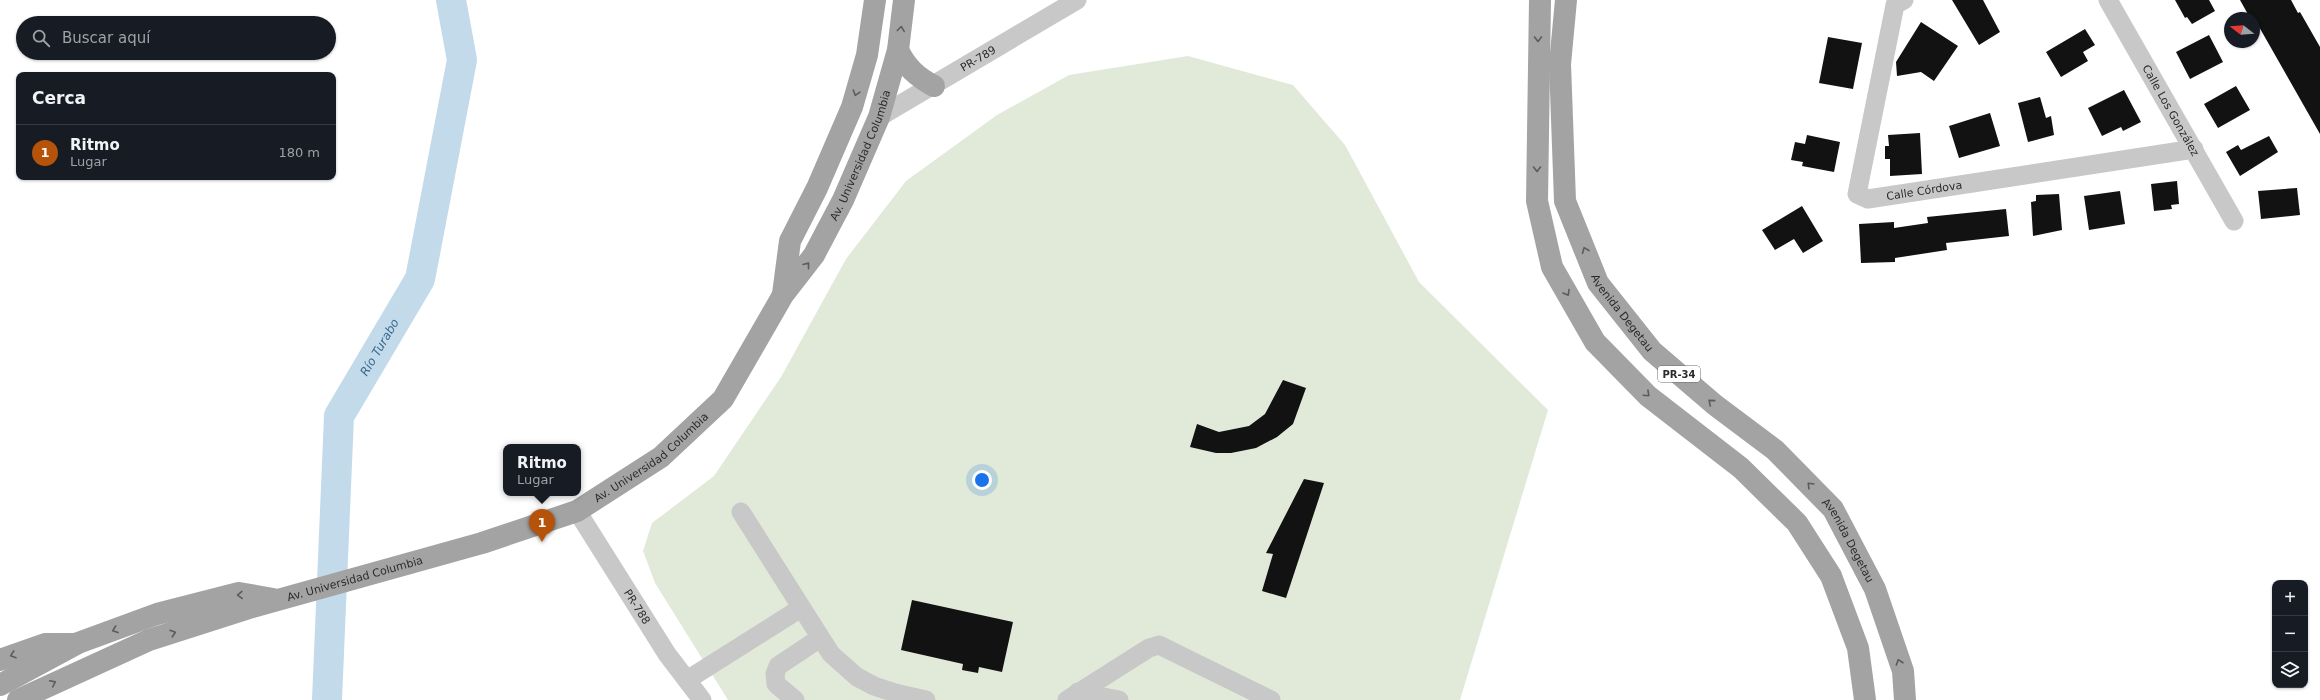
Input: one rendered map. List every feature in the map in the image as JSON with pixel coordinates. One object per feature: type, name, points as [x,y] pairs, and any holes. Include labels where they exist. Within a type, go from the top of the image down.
[{"type":"main road","name":"Av. Universidad Columbia","points":[[783,295],[790,241],[852,107],[867,55],[875,0]]},
{"type":"main road","points":[[805,209],[828,185],[855,136],[865,126],[879,117],[874,98],[873,80],[884,0]]},
{"type":"main road","name":"Av. Universidad Columbia","points":[[18,700],[150,640],[278,600],[482,543],[577,511],[661,457],[723,399],[783,295],[814,256],[844,200],[879,117],[898,50],[904,0]]},
{"type":"main road","points":[[1540,0],[1537,201],[1552,267],[1595,342],[1648,396],[1741,468],[1798,523],[1831,576],[1858,648],[1865,700]]},
{"type":"main road","name":"Avenida Degetau","points":[[1566,0],[1560,64],[1565,201],[1598,283],[1652,351],[1715,405],[1775,450],[1832,508],[1875,589],[1902,671],[1905,700]]},
{"type":"main road","points":[[898,50],[904,62],[918,77],[934,86]]},
{"type":"main road","name":"Av. Universidad Columbia","points":[[0,685],[78,643],[157,614],[239,593],[278,600]]},
{"type":"main road","points":[[0,660],[45,644],[78,643]]},
{"type":"street","name":"PR-789","points":[[879,117],[934,86],[1077,0]]},
{"type":"street","name":"Calle Córdova","points":[[1904,0],[1895,6],[1857,194],[1868,199],[2194,149]]},
{"type":"street","name":"Calle Los González","points":[[2108,0],[2194,149],[2234,222]]},
{"type":"street","name":"PR-788","points":[[577,511],[628,595],[702,700]]},
{"type":"street","points":[[741,512],[831,654],[857,677],[895,693],[926,700]]},
{"type":"street","points":[[687,680],[801,608]]},
{"type":"street","points":[[795,700],[776,684],[775,674],[778,666],[820,638]]},
{"type":"street","points":[[1073,696],[1149,648],[1159,645],[1271,700]]},
{"type":"street","points":[[1073,696],[1119,700]]},
{"type":"green space","points":[[1188,56],[1293,85],[1345,145],[1419,282],[1548,410],[1460,700],[728,700],[655,583],[643,551],[652,523],[714,476],[781,377],[846,259],[906,181],[997,115],[1069,75]]},
{"type":"building","points":[[1952,0],[1983,0],[2000,32],[1979,45]]},
{"type":"building","points":[[2175,0],[2209,0],[2215,11],[2192,24],[2187,17],[2185,18]]},
{"type":"building","points":[[2240,0],[2291,0],[2298,13],[2300,12],[2320,47],[2320,134],[2260,29],[2260,12],[2247,12]]},
{"type":"building","points":[[1921,22],[1958,46],[1934,81],[1921,72],[1897,76],[1896,62]]},
{"type":"building","points":[[2085,29],[2095,45],[2083,52],[2088,61],[2061,77],[2046,52]]},
{"type":"building","points":[[2209,35],[2223,62],[2190,79],[2176,52]]},
{"type":"building","points":[[1828,37],[1862,43],[1853,89],[1819,83]]},
{"type":"building","points":[[2236,86],[2250,110],[2218,128],[2204,104]]},
{"type":"building","points":[[2124,90],[2141,122],[2123,131],[2121,127],[2102,136],[2088,108]]},
{"type":"building","points":[[2040,97],[2046,118],[2051,116],[2054,135],[2028,142],[2018,103]]},
{"type":"building","points":[[1990,113],[2000,146],[1959,158],[1949,126]]},
{"type":"building","points":[[1920,133],[1922,174],[1890,176],[1890,159],[1885,159],[1885,146],[1889,146],[1888,135]]},
{"type":"building","points":[[1807,135],[1840,142],[1834,172],[1802,166],[1803,162],[1791,160],[1795,142],[1805,144]]},
{"type":"building","points":[[2269,136],[2278,152],[2240,176],[2226,152],[2238,145],[2241,150]]},
{"type":"building","points":[[2177,181],[2179,204],[2171,205],[2172,209],[2154,211],[2151,184]]},
{"type":"building","points":[[2297,188],[2300,215],[2261,219],[2258,191]]},
{"type":"building","points":[[2120,191],[2125,224],[2089,230],[2084,196]]},
{"type":"building","points":[[2059,194],[2062,230],[2033,236],[2031,202],[2036,201],[2036,195]]},
{"type":"building","points":[[1802,206],[1823,241],[1803,253],[1794,239],[1775,250],[1762,230]]},
{"type":"building","points":[[2006,209],[2009,236],[1946,243],[1947,250],[1895,258],[1895,262],[1861,263],[1859,224],[1894,222],[1894,228],[1928,223],[1927,217]]},
{"type":"building","points":[[1283,380],[1306,388],[1293,424],[1277,437],[1256,448],[1231,453],[1216,453],[1190,447],[1197,424],[1219,432],[1249,426],[1265,414]]},
{"type":"building","points":[[1304,479],[1324,483],[1286,598],[1262,591],[1273,554],[1266,553]]},
{"type":"building","points":[[912,600],[1013,622],[1002,672],[979,667],[978,673],[962,670],[963,664],[901,650]]},
{"type":"waterway","name":"Río Turabo","points":[[327,700],[339,416],[420,279],[462,60],[451,0]]},
{"type":"place","name":"Ritmo","points":[[542,542]]}]
